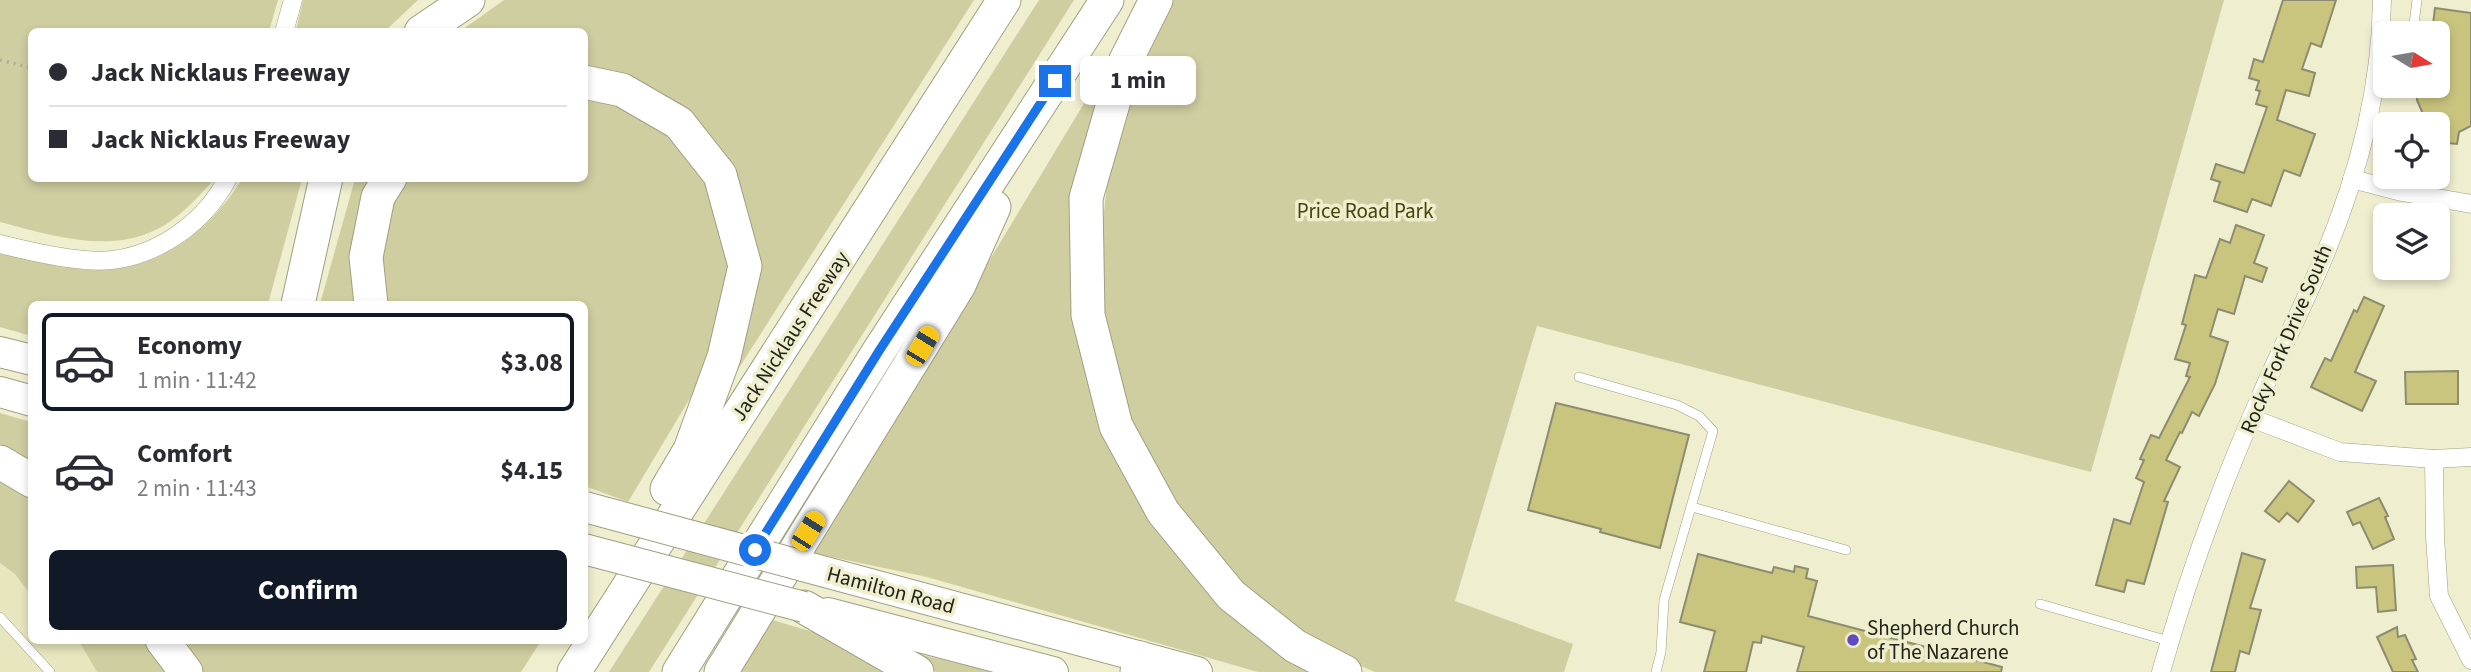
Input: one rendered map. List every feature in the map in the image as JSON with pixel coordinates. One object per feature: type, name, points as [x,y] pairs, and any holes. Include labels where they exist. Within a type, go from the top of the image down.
[{"type":"highway","points":[[427,28],[468,0]]},
{"type":"highway","name":"Jack Nicklaus Freeway","points":[[574,672],[1004,0]]},
{"type":"highway","points":[[679,672],[879,351],[1107,0]]},
{"type":"highway","points":[[1156,0],[1125,62],[1086,198],[1088,315],[1116,426],[1163,512],[1231,595],[1294,646],[1345,672]]},
{"type":"highway","points":[[588,83],[622,90],[679,123],[720,175],[745,266],[724,357],[690,450],[588,625]]},
{"type":"highway","points":[[721,672],[959,285],[1043,101]]},
{"type":"highway","points":[[299,301],[325,182]]},
{"type":"highway","points":[[371,301],[366,257],[379,197],[388,182]]},
{"type":"highway","points":[[0,462],[28,479]]},
{"type":"highway","points":[[804,607],[917,672]]},
{"type":"highway","points":[[165,644],[187,672]]},
{"type":"highway","points":[[561,672],[577,644]]},
{"type":"main road","points":[[0,352],[28,359]]},
{"type":"main road","points":[[0,392],[28,400]]},
{"type":"main road","name":"Hamilton Road","points":[[588,508],[803,566],[1138,665],[1197,672]]},
{"type":"main road","name":"Hamilton Road","points":[[588,550],[1053,672]]},
{"type":"street","points":[[285,28],[293,0]]},
{"type":"street","name":"Rocky Fork Drive South","points":[[2161,672],[2194,560],[2251,418],[2315,279],[2352,179],[2372,97],[2382,27],[2382,0]]},
{"type":"street","points":[[2352,179],[2471,204]]},
{"type":"street","points":[[0,244],[88,261],[121,258],[156,247],[187,229],[224,186]]},
{"type":"street","points":[[2251,418],[2340,452],[2434,459],[2471,457]]},
{"type":"street","points":[[2434,459],[2439,596],[2471,660]]},
{"type":"lane","points":[[2414,21],[2417,0]]},
{"type":"lane","points":[[1579,377],[1677,405],[1699,416],[1713,431],[1664,600],[1661,652],[1656,672]]},
{"type":"lane","points":[[1692,507],[1846,550]]},
{"type":"lane","points":[[2040,604],[2169,641]]},
{"type":"lane","points":[[0,617],[50,672]]},
{"type":"path","points":[[0,60],[28,67]]},
{"type":"shaded area","points":[[0,537],[28,579],[28,644],[81,644],[97,672],[0,672]]},
{"type":"green space","points":[[0,0],[278,0],[270,28],[28,28],[28,182],[212,182],[181,213],[160,228],[116,241],[70,239],[0,222]]},
{"type":"green space","points":[[303,0],[418,0],[388,28],[297,28]]},
{"type":"green space","points":[[504,0],[974,0],[737,371],[730,368],[754,238],[748,210],[736,181],[588,73],[588,28],[465,28]]},
{"type":"green space","points":[[1039,0],[1074,0],[649,672],[609,672]]},
{"type":"green space","name":"Price Road Park","points":[[1172,0],[2224,0],[2091,472],[1537,326],[1455,601],[1573,644],[1564,672],[1375,672],[1347,660],[1285,622],[1230,573],[1184,520],[1144,452],[1113,373],[1103,316],[1102,230],[1110,158],[1143,52]]},
{"type":"green space","points":[[1112,57],[1076,214],[1140,488],[1328,672],[1258,672],[927,577],[813,553]]},
{"type":"green space","points":[[588,91],[633,105],[709,171],[736,275],[708,368],[628,502],[588,487],[588,301],[383,301],[379,275],[386,220],[404,182],[588,182]]},
{"type":"green space","points":[[240,182],[301,182],[269,301],[28,301],[28,335],[0,327],[0,251],[75,269],[123,268],[164,254],[183,243],[200,230]]},
{"type":"green space","points":[[354,182],[380,182],[362,301],[321,301]]},
{"type":"green space","points":[[0,413],[28,421],[28,464],[0,444]]},
{"type":"green space","points":[[0,470],[28,491],[28,591],[15,574],[0,563]]},
{"type":"green space","points":[[769,619],[823,635],[899,672],[736,672]]},
{"type":"green space","points":[[81,644],[158,644],[175,672],[97,672]]},
{"type":"green space","points":[[188,644],[539,644],[521,672],[203,672]]},
{"type":"green space","points":[[922,655],[996,672],[936,672],[921,661]]},
{"type":"building","points":[[2283,0],[2336,0],[2321,47],[2311,43],[2302,69],[2315,73],[2309,96],[2286,90],[2277,120],[2315,134],[2300,176],[2284,170],[2271,206],[2252,199],[2247,212],[2214,201],[2220,182],[2211,179],[2216,164],[2244,173],[2267,107],[2256,104],[2260,91],[2256,90],[2259,81],[2249,78],[2254,59],[2263,62]]},
{"type":"building","points":[[2435,8],[2471,13],[2471,126],[2459,132],[2457,144],[2450,143],[2450,112],[2422,112],[2417,100],[2450,98],[2450,21],[2433,21]]},
{"type":"building","points":[[2236,225],[2264,235],[2254,263],[2267,268],[2262,282],[2245,276],[2234,314],[2218,309],[2210,336],[2228,342],[2215,384],[2199,416],[2192,412],[2166,460],[2180,467],[2164,501],[2168,502],[2144,584],[2127,580],[2124,592],[2096,585],[2114,519],[2130,524],[2144,482],[2136,478],[2144,460],[2140,459],[2151,435],[2159,438],[2190,377],[2186,376],[2190,363],[2175,359],[2186,325],[2182,324],[2195,275],[2206,278],[2220,239],[2230,243]]},
{"type":"building","points":[[2364,297],[2384,306],[2355,372],[2376,381],[2362,411],[2311,387],[2325,358],[2331,361],[2354,310],[2357,312]]},
{"type":"building","points":[[2458,371],[2458,404],[2406,404],[2405,372]]},
{"type":"building","points":[[1556,403],[1689,435],[1660,548],[1528,510]]},
{"type":"building","points":[[2289,481],[2314,501],[2298,522],[2287,513],[2279,522],[2265,511]]},
{"type":"building","points":[[2379,498],[2388,516],[2385,517],[2394,539],[2373,549],[2360,522],[2353,525],[2347,512]]},
{"type":"building","points":[[2242,553],[2265,560],[2250,608],[2261,610],[2249,654],[2240,651],[2235,672],[2211,672]]},
{"type":"building","points":[[1698,554],[1772,573],[1774,567],[1794,572],[1795,566],[1808,569],[1806,578],[1817,581],[1808,616],[2002,667],[2001,672],[1797,672],[1804,647],[1762,636],[1761,643],[1753,642],[1746,672],[1704,672],[1715,631],[1680,622]]},
{"type":"building","points":[[2393,565],[2396,610],[2378,612],[2376,587],[2357,588],[2356,567]]},
{"type":"building","points":[[2397,627],[2398,637],[2405,635],[2416,659],[2412,660],[2418,672],[2393,672],[2377,637]]},
{"type":"place","name":"Shepherd Church of The Nazarene","points":[[1853,640]]},
{"type":"route","points":[[755,550],[879,351],[1055,81]]}]
